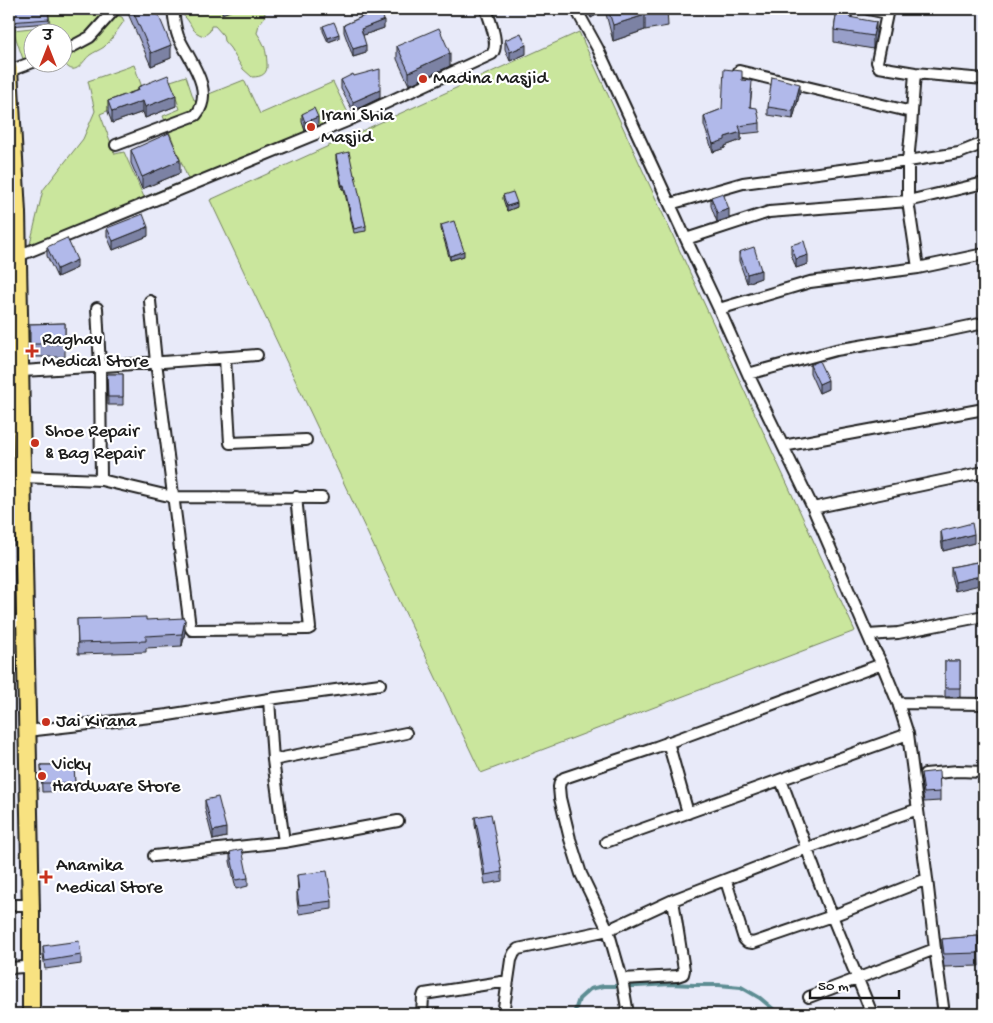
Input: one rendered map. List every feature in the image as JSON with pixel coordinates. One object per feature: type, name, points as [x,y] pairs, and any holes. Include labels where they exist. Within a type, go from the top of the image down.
[{"type":"main road","points":[[9,71],[17,214],[14,246],[13,622],[16,968],[24,1014]]},
{"type":"main road","points":[[9,194],[14,246],[20,371],[32,1014]]},
{"type":"street","points":[[72,47],[90,37],[115,9]]},
{"type":"street","points":[[116,145],[196,114],[200,109],[203,95],[202,83],[177,34],[173,9]]},
{"type":"street","points":[[14,246],[347,121],[492,54],[496,46],[486,9]]},
{"type":"street","points":[[576,9],[598,49],[748,374],[813,508],[898,703],[908,734],[934,949],[944,1014]]},
{"type":"street","points":[[868,9],[888,11],[877,64],[879,67],[915,73],[984,79]]},
{"type":"street","points":[[9,71],[22,66]]},
{"type":"street","points":[[739,71],[912,112]]},
{"type":"street","points":[[915,73],[908,161],[908,201],[918,268]]},
{"type":"street","points":[[670,204],[743,183],[959,153],[984,143]]},
{"type":"street","points":[[686,239],[769,212],[908,201],[984,183]]},
{"type":"street","points":[[719,309],[810,282],[918,268],[984,254]]},
{"type":"street","points":[[150,301],[156,362],[190,627],[192,630],[310,628],[296,497]]},
{"type":"street","points":[[97,308],[100,367],[101,480]]},
{"type":"street","points":[[748,374],[836,350],[984,323]]},
{"type":"street","points":[[20,371],[257,356]]},
{"type":"street","points":[[226,358],[230,443],[306,440]]},
{"type":"street","points":[[783,446],[984,409]]},
{"type":"street","points":[[813,508],[984,472]]},
{"type":"street","points":[[22,477],[101,480],[174,497],[322,498]]},
{"type":"street","points":[[868,635],[898,633],[984,616]]},
{"type":"street","points":[[628,1014],[622,979],[608,930],[577,863],[560,798],[560,782],[564,778],[882,664]]},
{"type":"street","points":[[28,731],[168,715],[380,684]]},
{"type":"street","points":[[269,699],[273,760],[284,842]]},
{"type":"street","points":[[898,703],[984,704]]},
{"type":"street","points":[[273,760],[406,733]]},
{"type":"street","points":[[606,842],[908,734]]},
{"type":"street","points":[[668,742],[688,812]]},
{"type":"street","points":[[913,775],[958,771],[984,772]]},
{"type":"street","points":[[781,780],[832,916],[872,1014]]},
{"type":"street","points":[[503,1014],[511,960],[518,949],[608,930],[673,900],[807,848],[918,809]]},
{"type":"street","points":[[154,856],[284,842],[398,821]]},
{"type":"street","points":[[726,881],[744,939],[750,943],[756,943],[927,879]]},
{"type":"street","points":[[622,979],[677,976],[682,974],[684,970],[673,900]]},
{"type":"street","points":[[809,997],[934,949]]},
{"type":"street","points":[[422,1014],[424,994],[508,982]]},
{"type":"green space","points":[[57,9],[112,9],[92,30],[72,42],[72,22],[50,22],[49,11]]},
{"type":"green space","points":[[178,9],[262,9],[265,13],[264,18],[259,24],[257,33],[266,51],[267,67],[265,72],[259,76],[252,77],[243,69],[224,41],[223,35],[215,26],[211,26],[210,31],[204,36],[194,31]]},
{"type":"green space","points":[[113,14],[122,17],[124,21],[110,41],[90,55],[76,69],[72,69],[72,46]]},
{"type":"green space","points":[[22,29],[22,56],[13,30]]},
{"type":"green space","points":[[579,32],[855,631],[481,773],[210,200]]},
{"type":"green space","points":[[134,65],[143,90],[186,76],[194,100],[244,80],[260,114],[333,82],[349,115],[29,248],[43,190],[83,139],[95,111],[88,81]],"holes":[[[171,84],[180,109],[163,116],[188,179],[144,197],[124,152],[115,154],[100,114]]]},
{"type":"building","points":[[9,9],[48,9],[49,19],[9,22]]},
{"type":"building","points":[[132,9],[156,9],[171,45],[151,53]]},
{"type":"building","points":[[361,9],[372,9],[374,13],[381,10],[384,20],[361,29],[366,45],[353,49],[344,25],[364,16]]},
{"type":"building","points":[[608,9],[667,9],[668,11],[645,15],[613,25]]},
{"type":"building","points":[[837,9],[851,9],[849,17],[876,22],[873,36],[834,30]]},
{"type":"building","points":[[334,22],[339,34],[328,38],[323,26]]},
{"type":"building","points":[[439,28],[450,53],[409,72],[397,46]]},
{"type":"building","points":[[521,33],[526,45],[510,52],[505,40]]},
{"type":"building","points":[[380,69],[380,90],[353,102],[341,80],[353,74],[354,76]]},
{"type":"building","points":[[724,69],[742,71],[742,80],[752,81],[750,107],[757,108],[760,123],[739,126],[741,132],[725,137],[725,140],[713,144],[704,116],[722,109]]},
{"type":"building","points":[[168,75],[176,95],[145,107],[143,101],[112,112],[108,101],[139,90],[138,87]]},
{"type":"building","points":[[772,77],[800,84],[793,111],[768,107]]},
{"type":"building","points":[[314,108],[318,117],[305,122],[302,114]]},
{"type":"building","points":[[169,133],[180,160],[142,177],[131,150]]},
{"type":"building","points":[[349,152],[366,226],[354,229],[336,155]]},
{"type":"building","points":[[513,192],[517,203],[507,206],[503,195]]},
{"type":"building","points":[[723,193],[729,209],[717,213],[711,197]]},
{"type":"building","points":[[143,214],[148,227],[113,241],[107,228]]},
{"type":"building","points":[[454,221],[464,251],[450,256],[441,225]]},
{"type":"building","points":[[67,238],[77,260],[57,269],[47,247]]},
{"type":"building","points":[[804,241],[808,255],[796,259],[791,245]]},
{"type":"building","points":[[754,247],[761,270],[747,274],[739,252]]},
{"type":"building","points":[[65,323],[65,344],[30,344],[30,324]]},
{"type":"building","points":[[819,361],[828,380],[819,384],[810,365]]},
{"type":"building","points":[[107,374],[123,374],[123,397],[108,397]]},
{"type":"building","points":[[972,523],[974,534],[943,542],[941,531]]},
{"type":"building","points":[[982,561],[984,575],[955,582],[951,567]]},
{"type":"building","points":[[146,617],[146,620],[184,618],[182,634],[146,636],[146,641],[78,643],[77,619]]},
{"type":"building","points":[[945,661],[960,661],[960,688],[945,688]]},
{"type":"building","points":[[41,765],[74,765],[75,783],[42,783]]},
{"type":"building","points":[[939,771],[940,792],[924,793],[921,773]]},
{"type":"building","points":[[218,797],[226,828],[213,831],[205,800]]},
{"type":"building","points":[[491,814],[502,872],[485,875],[475,817]]},
{"type":"building","points":[[242,849],[248,878],[236,880],[230,852]]},
{"type":"building","points":[[327,871],[332,901],[299,905],[297,875]]},
{"type":"building","points":[[984,902],[984,926],[980,927],[980,903]]},
{"type":"building","points":[[978,936],[979,953],[944,954],[942,939]]},
{"type":"building","points":[[79,941],[81,955],[45,961],[43,946]]},
{"type":"waterway","points":[[574,1014],[579,999],[590,989],[604,986],[670,984],[741,987],[760,998],[779,1014]]},
{"type":"place","name":"Madina Masjid","points":[[423,79]]},
{"type":"place","name":"Irani Shia Masjid","points":[[311,127]]},
{"type":"place","name":"Raghav Medical Store","points":[[32,351]]},
{"type":"place","name":"Shoe Repair & Bag Repair","points":[[35,443]]},
{"type":"place","name":"Jai Kirana","points":[[46,722]]},
{"type":"place","name":"Vicky Hardware Store","points":[[42,776]]},
{"type":"place","name":"Anamika Medical Store","points":[[46,877]]}]
